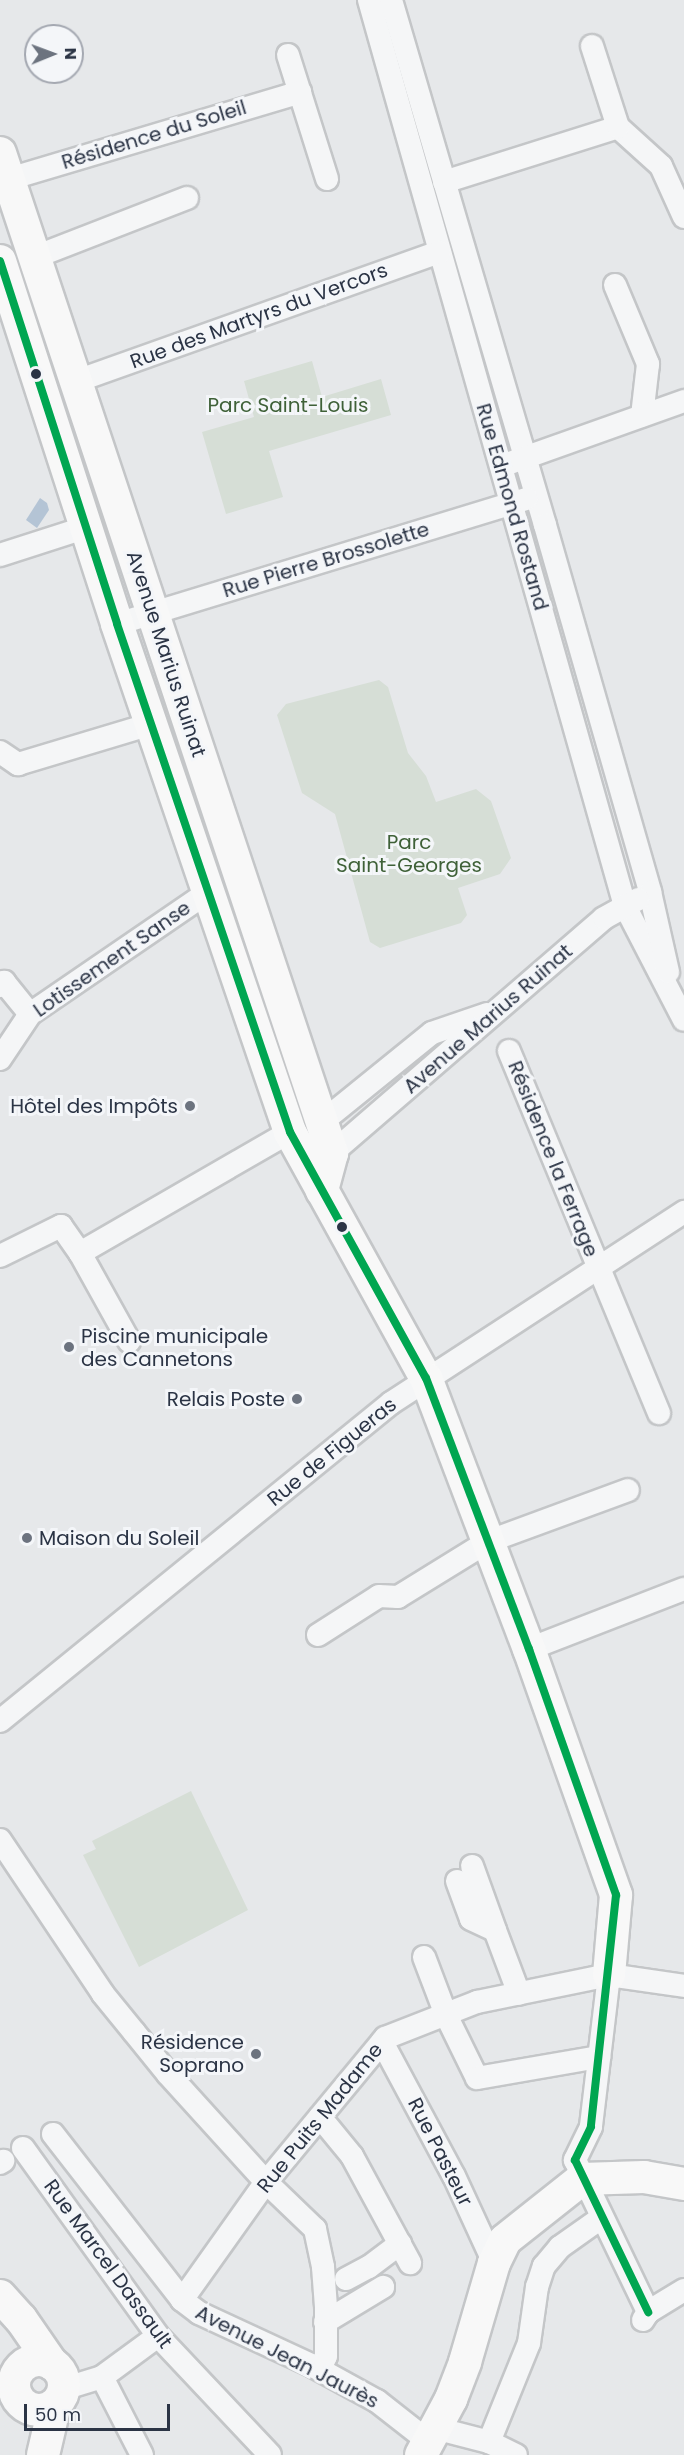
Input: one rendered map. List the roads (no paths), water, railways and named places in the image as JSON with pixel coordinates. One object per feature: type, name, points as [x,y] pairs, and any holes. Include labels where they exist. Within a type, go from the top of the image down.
[{"type":"street","name":"Rue Edmond Rostand","points":[[369,0],[625,906],[680,1013]]},
{"type":"street","name":"Rue Edmond Rostand","points":[[390,0],[650,892],[680,1013]]},
{"type":"street","points":[[592,46],[618,127],[660,166],[684,217]]},
{"type":"street","points":[[288,55],[327,179]]},
{"type":"street","name":"Résidence du Soleil","points":[[4,166],[300,92]]},
{"type":"street","points":[[444,182],[618,127]]},
{"type":"street","name":"Avenue Marius Ruinat","points":[[4,166],[332,1154],[604,918],[650,892]]},
{"type":"street","points":[[35,257],[187,198]]},
{"type":"street","name":"Rue des Martyrs du Vercors","points":[[77,381],[440,252]]},
{"type":"street","name":"Avenue Marius Ruinat","points":[[0,261],[117,624],[290,1132],[426,1378],[529,1649],[616,1895],[609,1975]]},
{"type":"street","points":[[615,285],[648,364],[642,416]]},
{"type":"street","points":[[501,466],[684,401]]},
{"type":"street","name":"Rue Pierre Brossolette","points":[[117,624],[536,496]]},
{"type":"street","points":[[0,555],[87,527]]},
{"type":"street","points":[[0,752],[18,764],[152,724]]},
{"type":"street","name":"Lotissement Sanse","points":[[0,1059],[30,1014],[208,892]]},
{"type":"street","points":[[0,986],[4,982],[30,1014]]},
{"type":"street","points":[[322,1122],[432,1033],[497,1011]]},
{"type":"street","name":"Résidence la Ferrage","points":[[509,1051],[659,1413]]},
{"type":"street","points":[[80,1253],[290,1132]]},
{"type":"street","points":[[322,1191],[332,1154]]},
{"type":"street","name":"Rue de Figueras","points":[[0,1721],[373,1418],[426,1378],[684,1212]]},
{"type":"street","points":[[0,1256],[61,1226],[80,1253],[129,1341]]},
{"type":"street","points":[[318,1635],[379,1596],[398,1597],[487,1542],[628,1490]]},
{"type":"street","points":[[529,1649],[684,1589]]},
{"type":"street","points":[[0,1840],[103,1994],[168,2074],[266,2182],[315,2229],[323,2267],[325,2315],[326,2356],[320,2369]]},
{"type":"street","points":[[464,1874],[471,1919],[495,1930],[519,1994]]},
{"type":"street","points":[[424,1957],[446,2014],[477,2078],[599,2057]]},
{"type":"street","points":[[684,1986],[609,1975],[591,2127],[575,2160],[646,2316],[684,2290]]},
{"type":"street","name":"Rue Puits Madame","points":[[182,2300],[266,2182],[385,2038],[477,2002],[609,1975]]},
{"type":"street","name":"Rue Pasteur","points":[[382,2042],[454,2176],[494,2263]]},
{"type":"street","points":[[320,2117],[352,2156],[405,2254],[369,2267],[346,2279]]},
{"type":"street","name":"Avenue Jean Jaurès","points":[[53,2134],[182,2300],[199,2313],[320,2369],[377,2401],[428,2441]]},
{"type":"street","name":"Rue Marcel Dassault","points":[[23,2148],[158,2336],[270,2455]]},
{"type":"street","points":[[516,2455],[489,2442],[428,2441],[451,2400],[494,2263],[505,2240],[582,2179],[644,2177],[684,2184]]},
{"type":"street","points":[[489,2442],[529,2343],[537,2287],[544,2266],[560,2247],[601,2218]]},
{"type":"street","points":[[325,2315],[383,2287]]},
{"type":"street","points":[[0,2296],[21,2319],[28,2389],[44,2453]]},
{"type":"street","points":[[28,2389],[102,2377],[158,2336]]},
{"type":"street","points":[[102,2377],[142,2455]]},
{"type":"water","points":[[40,498],[47,503],[49,510],[37,528],[26,520]]},
{"type":"place","name":"Hôtel des Impôts","points":[[190,1106]]},
{"type":"place","name":"Piscine municipale des Cannetons","points":[[69,1347]]},
{"type":"place","name":"Relais Poste","points":[[297,1399]]},
{"type":"place","name":"Maison du Soleil","points":[[27,1538]]},
{"type":"place","name":"Résidence Soprano","points":[[256,2054]]},
{"type":"park label","name":"Parc Saint-Louis","points":[[288,405]]},
{"type":"park label","name":"Parc Saint-Georges","points":[[409,854]]}]
